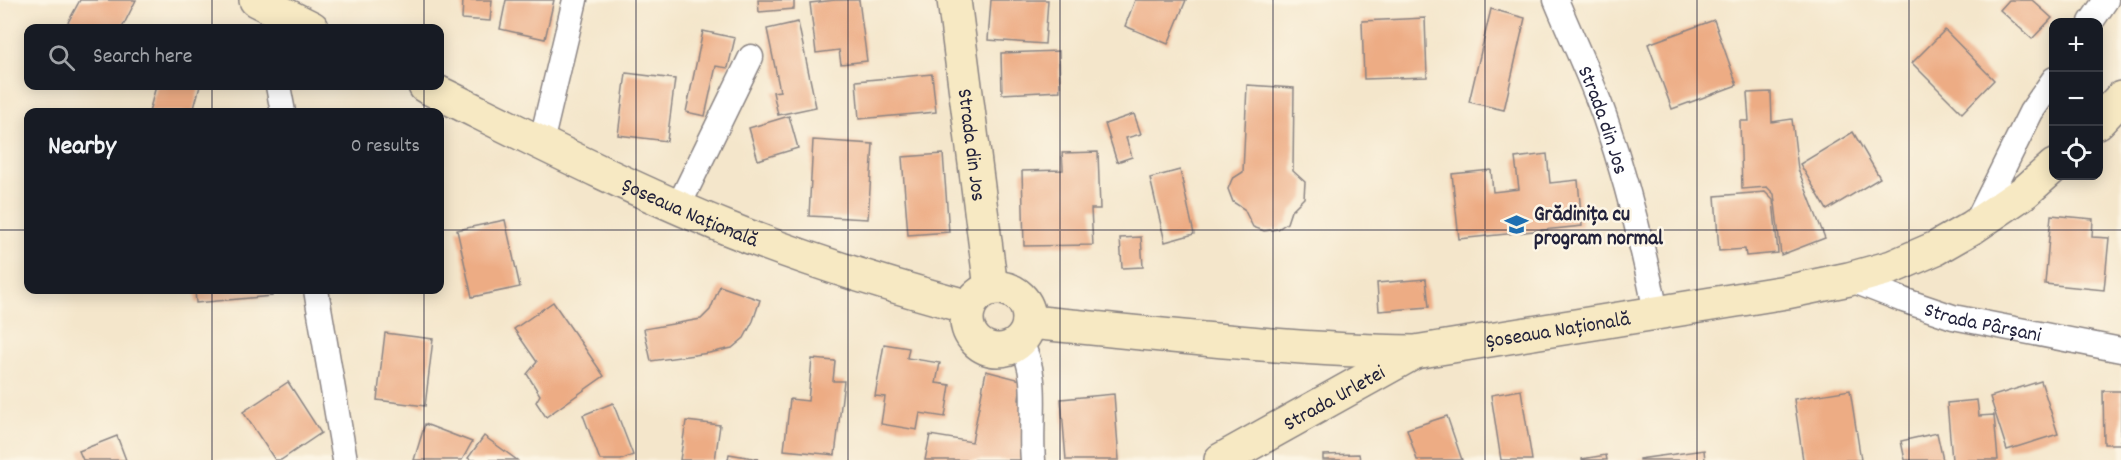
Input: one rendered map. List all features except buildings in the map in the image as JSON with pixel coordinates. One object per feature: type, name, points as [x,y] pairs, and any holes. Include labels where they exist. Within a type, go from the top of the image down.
[{"type":"street","points":[[541,143],[575,0]]},
{"type":"street","name":"Strada din Jos","points":[[954,0],[980,298]]},
{"type":"street","name":"Strada din Jos","points":[[1556,0],[1604,116],[1628,189],[1646,258],[1656,312]]},
{"type":"street","points":[[2094,18],[2106,0]]},
{"type":"street","points":[[263,8],[302,24]]},
{"type":"street","points":[[678,207],[751,57]]},
{"type":"street","points":[[1974,227],[2031,112],[2049,86]]},
{"type":"street","points":[[279,90],[282,108]]},
{"type":"street","name":"Șoseaua Națională","points":[[433,90],[678,207],[786,250],[866,278],[980,298]]},
{"type":"street","points":[[2103,117],[2121,98]]},
{"type":"street","name":"Șoseaua Națională","points":[[1025,331],[1340,350],[1415,352],[1786,292],[1849,279],[1903,262],[1936,248],[1974,227],[2026,191],[2049,170]]},
{"type":"street","name":"Strada Pârșani","points":[[1849,279],[1953,317],[2121,350]]},
{"type":"street","name":"Șoseaua Națională","points":[[1001,288],[1019,295],[1025,303],[1025,331],[1012,347],[1002,350],[991,349],[981,345],[974,338],[968,328],[967,317],[980,298],[1001,288]]},
{"type":"street","points":[[317,294],[345,460]]},
{"type":"street","points":[[1025,331],[1033,378],[1033,460]]},
{"type":"street","name":"Strada Urletei","points":[[1221,460],[1415,352]]},
{"type":"place","name":"Grădinița cu program normal","points":[[1516,225]]}]
